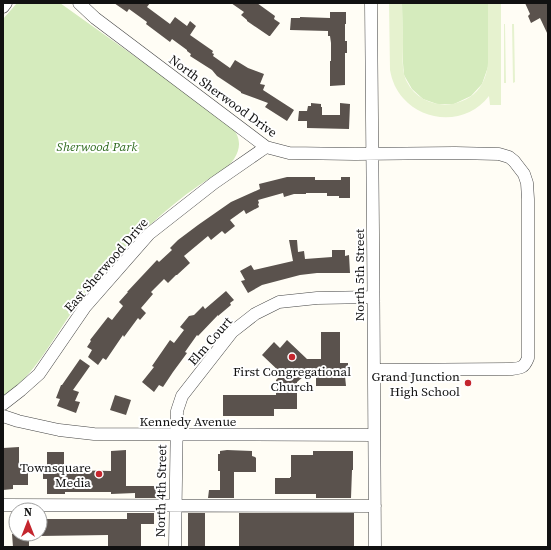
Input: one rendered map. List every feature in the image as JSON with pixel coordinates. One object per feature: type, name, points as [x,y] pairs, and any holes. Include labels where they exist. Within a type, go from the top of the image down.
[{"type":"street","points":[[3,7],[6,3]]},
{"type":"street","name":"North Sherwood Drive","points":[[79,3],[95,18],[266,147],[289,152],[373,154],[454,152],[499,154],[509,157],[514,161],[524,174],[527,183],[528,199],[528,358],[526,364],[523,367],[511,369],[375,370]]},
{"type":"street","name":"North 5th Street","points":[[371,3],[373,297],[375,370],[375,547]]},
{"type":"street","name":"East Sherwood Drive","points":[[3,404],[38,374],[85,307],[149,234],[214,183],[266,147]]},
{"type":"street","name":"Elm Court","points":[[176,435],[177,412],[182,396],[232,332],[255,314],[279,302],[317,298],[373,297]]},
{"type":"street","name":"Kennedy Avenue","points":[[3,416],[58,430],[94,434],[374,436]]},
{"type":"street","name":"North 4th Street","points":[[175,547],[176,435]]},
{"type":"street","points":[[3,505],[375,506]]},
{"type":"green space","name":"Sherwood Park","points":[[17,3],[60,3],[231,125],[238,138],[239,146],[237,154],[231,163],[174,204],[119,255],[81,300],[33,369],[14,388],[3,396],[3,19]]},
{"type":"green space","points":[[389,3],[402,3],[403,63],[407,82],[413,91],[430,102],[449,104],[469,98],[477,91],[483,81],[488,63],[488,3],[501,3],[501,105],[490,105],[489,96],[470,112],[459,116],[447,117],[423,113],[412,107],[398,92],[390,70]]},
{"type":"green space","points":[[402,3],[488,3],[488,67],[482,84],[471,96],[454,104],[437,104],[423,99],[412,89],[404,75]]},
{"type":"green space","points":[[505,24],[506,83],[504,83]]},
{"type":"green space","points":[[512,24],[514,24],[515,82],[513,83]]},
{"type":"building","points":[[114,3],[150,3],[147,7],[170,24],[175,17],[187,26],[190,21],[196,26],[190,35],[213,51],[213,56],[230,68],[235,60],[248,68],[264,74],[260,84],[265,85],[263,90],[294,110],[287,121],[265,107],[268,103],[241,93],[217,76],[212,70],[190,56],[191,54],[187,50],[172,39],[170,42],[129,9],[127,12]]},
{"type":"building","points":[[231,3],[257,3],[275,16],[274,19],[280,23],[269,36],[247,21],[241,15],[244,12]]},
{"type":"building","points":[[525,3],[548,3],[548,35],[540,18],[531,23],[528,16],[530,14]]},
{"type":"building","points":[[330,12],[346,12],[345,41],[347,41],[347,53],[345,53],[345,85],[330,86],[331,43],[330,36],[328,36],[328,31],[290,30],[291,18],[330,18]]},
{"type":"building","points":[[311,103],[321,104],[322,115],[340,115],[340,103],[350,104],[349,129],[307,128],[307,121],[298,121],[299,111],[307,111],[308,106],[311,106]]},
{"type":"building","points":[[287,177],[315,177],[315,180],[341,180],[341,177],[350,177],[350,198],[327,196],[327,193],[294,194],[284,197],[283,193],[258,200],[259,207],[246,214],[244,210],[230,220],[235,226],[225,234],[222,231],[211,240],[208,236],[184,256],[190,263],[168,283],[164,279],[151,292],[153,294],[141,308],[146,313],[140,320],[138,318],[124,337],[123,335],[106,360],[103,358],[98,365],[88,357],[92,350],[87,347],[91,341],[90,340],[108,317],[112,320],[123,306],[119,302],[157,260],[159,262],[172,250],[170,248],[178,240],[231,202],[260,189],[259,184]]},
{"type":"building","points":[[289,240],[297,240],[298,252],[304,251],[305,259],[332,257],[332,250],[345,250],[345,256],[349,255],[350,273],[317,273],[300,275],[262,285],[248,293],[241,281],[245,280],[240,271],[251,265],[254,270],[293,261]]},
{"type":"building","points":[[226,291],[234,300],[230,303],[231,305],[218,315],[198,336],[197,335],[185,352],[187,353],[163,387],[159,385],[154,392],[142,382],[154,367],[152,366],[170,340],[174,343],[184,330],[180,327],[189,316],[194,315],[203,306],[205,309]]},
{"type":"building","points":[[321,332],[340,332],[340,363],[348,363],[348,376],[345,376],[346,386],[316,386],[316,377],[303,377],[297,382],[297,409],[274,409],[274,416],[223,416],[223,395],[276,395],[276,380],[282,374],[262,355],[274,342],[280,348],[287,340],[307,359],[321,359]]},
{"type":"building","points":[[80,359],[90,366],[73,390],[79,392],[75,401],[80,402],[76,413],[57,406],[60,399],[56,398],[61,385]]},
{"type":"building","points":[[115,395],[131,400],[126,415],[110,410]]},
{"type":"building","points":[[19,447],[19,463],[28,462],[28,485],[13,485],[13,489],[3,490],[3,448]]},
{"type":"building","points":[[126,450],[126,486],[156,486],[156,498],[135,498],[135,493],[111,494],[111,492],[65,492],[65,494],[47,494],[47,479],[43,479],[43,468],[47,468],[47,452],[64,452],[64,470],[111,471],[111,451]]},
{"type":"building","points":[[220,451],[252,451],[252,456],[256,458],[256,472],[234,472],[234,498],[208,498],[209,490],[220,490],[218,454],[220,454]]},
{"type":"building","points":[[313,451],[353,451],[351,498],[316,498],[316,494],[275,494],[275,478],[291,477],[291,455],[313,455]]},
{"type":"building","points":[[127,513],[154,513],[154,524],[141,524],[141,547],[108,547],[108,535],[48,536],[48,519],[127,519]]},
{"type":"building","points":[[188,513],[205,513],[205,547],[188,547]]},
{"type":"building","points":[[239,513],[354,513],[354,547],[239,546]]},
{"type":"building","points":[[13,542],[29,542],[29,547],[13,547]]},
{"type":"place","name":"First Congregational Church","points":[[292,357]]},
{"type":"place","name":"Grand Junction High School","points":[[468,383]]},
{"type":"place","name":"Townsquare Media","points":[[99,474]]}]
